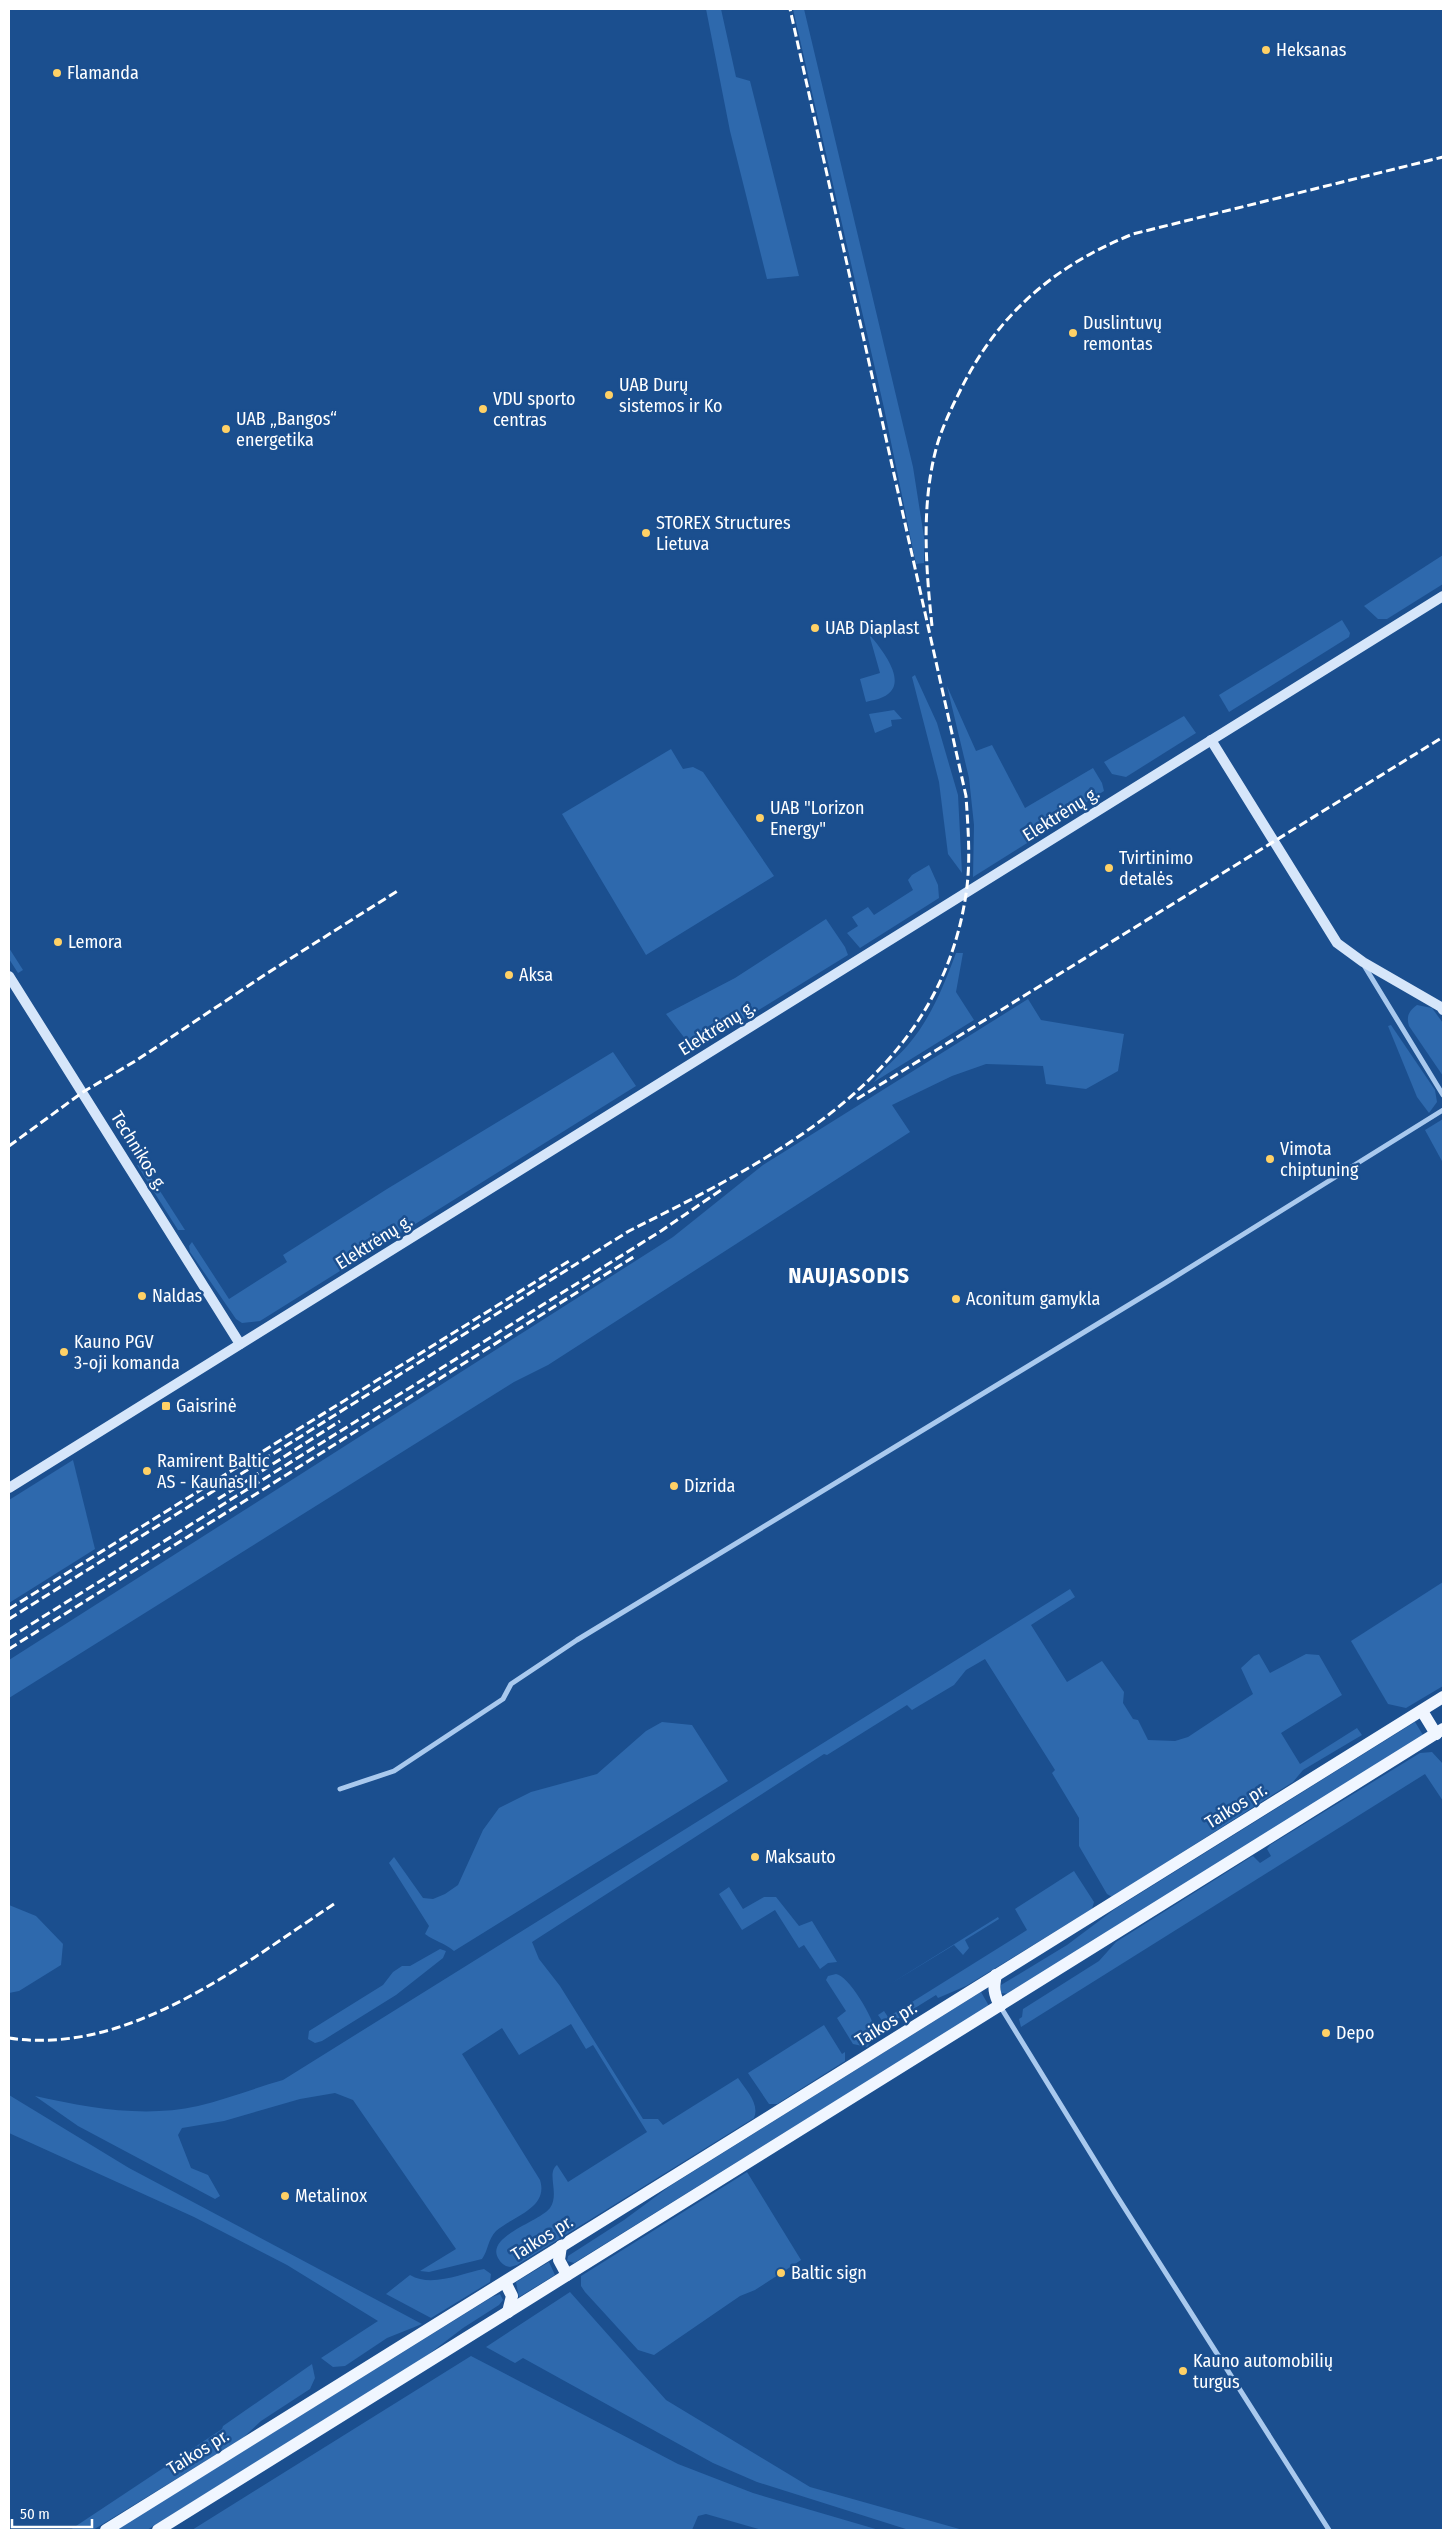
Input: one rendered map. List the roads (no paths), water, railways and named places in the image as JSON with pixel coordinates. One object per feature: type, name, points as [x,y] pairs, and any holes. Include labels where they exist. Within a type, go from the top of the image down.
[{"type":"main road","name":"Taikos pr.","points":[[106,2530],[1443,1697]]},
{"type":"main road","points":[[158,2530],[1440,1732],[1422,1711]]},
{"type":"main road","points":[[996,1975],[994,1995],[1000,2006]]},
{"type":"main road","points":[[561,2246],[559,2260],[567,2275]]},
{"type":"main road","points":[[505,2282],[512,2296],[508,2312]]},
{"type":"street","name":"Elektrėnų g.","points":[[9,1488],[1443,596]]},
{"type":"street","points":[[1212,740],[1333,937],[1363,962],[1441,1007],[1443,1010]]},
{"type":"street","points":[[1363,962],[1443,1095]]},
{"type":"street","name":"Technikos g.","points":[[9,976],[240,1344]]},
{"type":"street","points":[[340,1789],[394,1771],[503,1699],[511,1684],[577,1640],[1215,1252],[1443,1110]]},
{"type":"street","points":[[1000,2006],[1114,2193],[1329,2530]]},
{"type":"railway","points":[[9,1619],[629,1231],[741,1172],[794,1140],[843,1103],[887,1061],[923,1013],[950,958],[968,882],[969,845],[966,796],[790,9]]},
{"type":"railway","points":[[932,626],[926,538],[928,493],[938,442],[952,407],[974,365],[1009,317],[1030,297],[1053,278],[1077,262],[1133,234],[1443,157]]},
{"type":"railway","points":[[857,1099],[1443,737]]},
{"type":"railway","points":[[9,1146],[83,1092],[137,1060],[266,974],[399,890]]},
{"type":"railway","points":[[9,1638],[661,1231],[721,1190]]},
{"type":"railway","points":[[9,1649],[635,1256]]},
{"type":"railway","points":[[9,1609],[569,1261]]},
{"type":"railway","points":[[218,1499],[340,1421]]},
{"type":"railway","points":[[9,2038],[53,2040],[97,2033],[139,2020],[181,2001],[221,1978],[334,1904]]},
{"type":"place","name":"Heksanas","points":[[1266,50]]},
{"type":"place","name":"Flamanda","points":[[57,73]]},
{"type":"place","name":"Duslintuvų remontas","points":[[1073,333]]},
{"type":"place","name":"UAB Durų sistemos ir Ko","points":[[609,395]]},
{"type":"place","name":"VDU sporto centras","points":[[483,409]]},
{"type":"place","name":"UAB „Bangos“ energetika","points":[[226,429]]},
{"type":"place","name":"STOREX Structures Lietuva","points":[[646,533]]},
{"type":"place","name":"UAB Diaplast","points":[[815,628]]},
{"type":"place","name":"UAB \"Lorizon Energy\"","points":[[760,818]]},
{"type":"place","name":"Tvirtinimo detalės","points":[[1109,868]]},
{"type":"place","name":"Lemora","points":[[58,942]]},
{"type":"place","name":"Aksa","points":[[509,975]]},
{"type":"place","name":"Vimota chiptuning","points":[[1270,1159]]},
{"type":"place","name":"Naldas","points":[[142,1296]]},
{"type":"place","name":"Aconitum gamykla","points":[[956,1299]]},
{"type":"place","name":"Kauno PGV 3-oji komanda","points":[[64,1352]]},
{"type":"place","name":"Gaisrinė","points":[[166,1406]]},
{"type":"place","name":"Ramirent Baltic AS - Kaunas II","points":[[147,1471]]},
{"type":"place","name":"Dizrida","points":[[674,1486]]},
{"type":"place","name":"Maksauto","points":[[755,1857]]},
{"type":"place","name":"Depo","points":[[1326,2033]]},
{"type":"place","name":"Metalinox","points":[[285,2196]]},
{"type":"place","name":"Baltic sign","points":[[781,2273]]},
{"type":"place","name":"Kauno automobilių turgus","points":[[1183,2371]]},
{"type":"district","name":"NAUJASODIS","points":[[849,1275]]}]
